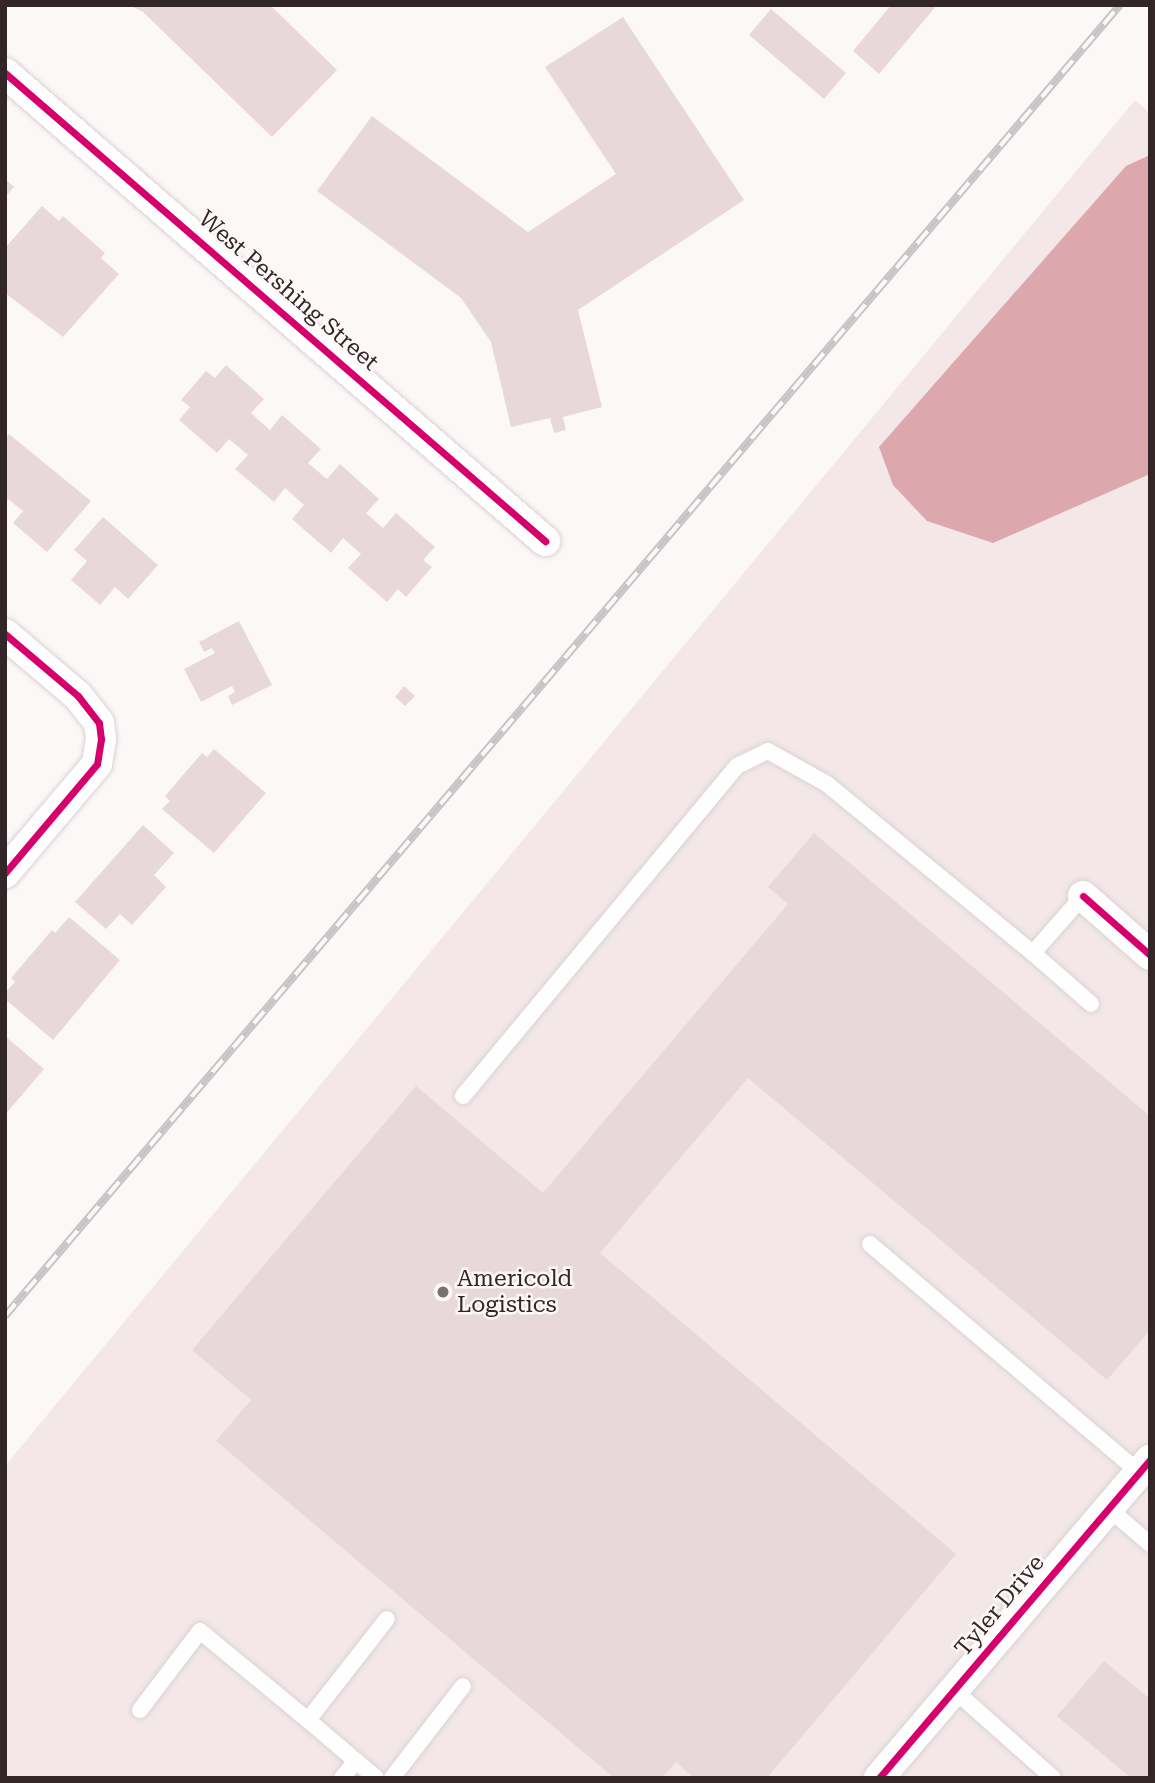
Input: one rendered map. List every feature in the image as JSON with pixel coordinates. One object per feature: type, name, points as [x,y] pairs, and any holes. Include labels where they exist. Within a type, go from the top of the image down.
[{"type":"street","name":"West Pershing Street","points":[[5,73],[545,541]]},
{"type":"street","points":[[5,634],[85,702],[99,723],[101,739],[97,764],[5,873]]},
{"type":"street","points":[[1083,896],[1150,954]]},
{"type":"street","name":"Tyler Drive","points":[[879,1778],[1144,1466]]},
{"type":"lane","points":[[463,1096],[737,766],[768,751],[827,784],[1091,1004]]},
{"type":"lane","points":[[1033,953],[1083,896]]},
{"type":"lane","points":[[870,1244],[1144,1466]]},
{"type":"lane","points":[[1108,1508],[1150,1544]]},
{"type":"lane","points":[[307,1720],[387,1619]]},
{"type":"lane","points":[[140,1710],[200,1631],[376,1778]]},
{"type":"lane","points":[[392,1778],[463,1686]]},
{"type":"lane","points":[[954,1690],[1053,1778]]},
{"type":"lane","points":[[342,1778],[356,1761]]},
{"type":"shaded area","points":[[1135,100],[1150,113],[1150,1778],[5,1778],[5,1466]]},
{"type":"shaded area","points":[[1150,155],[1150,474],[993,543],[927,521],[893,485],[879,447],[1126,166]]},
{"type":"building","points":[[129,5],[270,5],[337,70],[272,137],[143,12]]},
{"type":"building","points":[[891,5],[937,5],[879,74],[853,51]]},
{"type":"building","points":[[771,9],[846,73],[824,99],[749,35]]},
{"type":"building","points":[[623,17],[744,200],[578,310],[602,407],[563,417],[566,430],[554,433],[550,418],[511,427],[491,342],[461,298],[317,191],[372,116],[528,232],[616,174],[545,67]]},
{"type":"building","points":[[5,179],[14,187],[5,197]]},
{"type":"building","points":[[42,206],[59,221],[63,216],[105,253],[101,258],[119,274],[63,337],[5,293],[5,248]]},
{"type":"building","points":[[226,365],[264,399],[251,413],[270,430],[282,415],[321,449],[308,463],[327,479],[340,464],[379,499],[366,513],[383,528],[396,513],[435,547],[423,560],[432,567],[406,597],[398,589],[387,602],[348,568],[361,554],[343,538],[331,553],[292,519],[304,505],[285,488],[274,502],[235,469],[248,455],[229,439],[217,453],[179,420],[190,407],[181,400],[206,371],[215,378]]},
{"type":"building","points":[[9,434],[91,501],[47,552],[13,523],[23,511],[8,499],[5,502],[5,438]]},
{"type":"building","points":[[103,517],[158,565],[128,599],[115,587],[100,605],[71,580],[87,561],[74,550]]},
{"type":"building","points":[[239,621],[272,685],[232,705],[228,696],[235,692],[232,686],[201,702],[184,669],[215,653],[212,648],[204,652],[199,642]]},
{"type":"building","points":[[404,686],[415,696],[405,706],[395,697]]},
{"type":"building","points":[[214,749],[266,793],[214,853],[162,809],[170,801],[165,796],[202,753],[207,757]]},
{"type":"building","points":[[143,825],[174,853],[154,875],[166,887],[132,925],[120,914],[106,929],[75,902]]},
{"type":"building","name":"Americold Logistics","points":[[814,833],[1150,1116],[1150,1330],[1107,1380],[748,1078],[600,1253],[956,1554],[767,1778],[694,1778],[676,1762],[662,1778],[614,1778],[216,1441],[251,1400],[192,1350],[416,1086],[543,1193],[788,904],[768,887]]},
{"type":"building","points":[[69,917],[120,960],[53,1040],[5,999],[5,993],[15,982],[11,978],[52,930],[55,933]]},
{"type":"building","points":[[5,1036],[44,1069],[5,1115]]},
{"type":"building","points":[[1104,1661],[1150,1699],[1150,1778],[1131,1778],[1057,1716]]},
{"type":"railway","points":[[5,1316],[1120,5]]},
{"type":"cycle path","points":[[5,73],[545,541]]},
{"type":"cycle path","points":[[5,634],[78,696],[99,723],[101,739],[97,764],[5,873]]},
{"type":"cycle path","points":[[1083,896],[1150,955]]},
{"type":"cycle path","points":[[879,1778],[1150,1460]]},
{"type":"place","name":"Americold Logistics","points":[[443,1292]]}]
